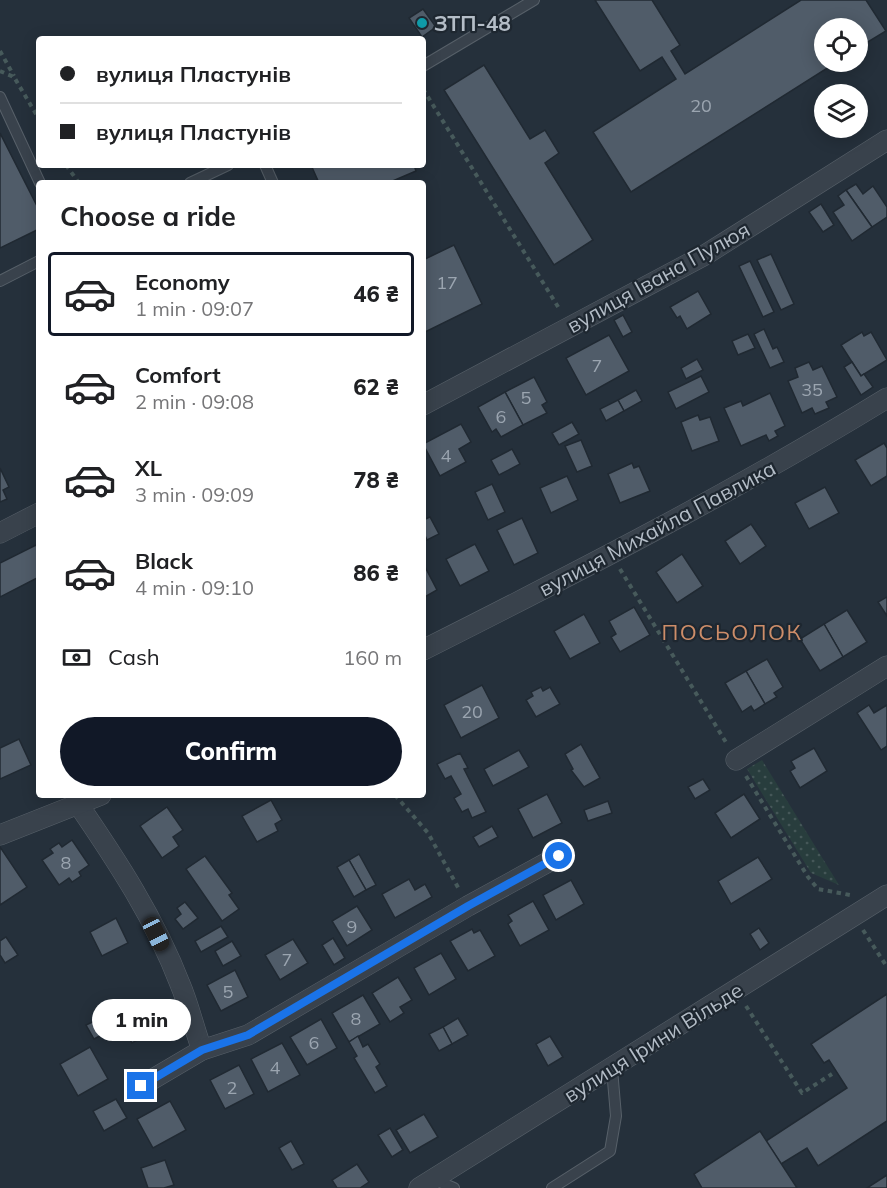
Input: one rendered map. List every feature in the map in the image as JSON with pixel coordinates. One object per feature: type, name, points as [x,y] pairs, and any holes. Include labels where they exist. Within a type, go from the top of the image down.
[{"type":"street","name":"вулиця Івана Пулюя","points":[[426,403],[705,255],[887,140]]},
{"type":"street","name":"вулиця Михайла Павлика","points":[[426,648],[611,555],[815,442],[887,398]]},
{"type":"street","points":[[0,533],[36,515]]},
{"type":"street","points":[[736,759],[887,666]]},
{"type":"street","points":[[0,835],[93,798]]},
{"type":"street","points":[[78,804],[120,866],[148,917],[180,984],[202,1050]]},
{"type":"street","points":[[141,1086],[202,1050],[248,1035],[468,906],[559,856]]},
{"type":"street","name":"вулиця Ірини Вільде","points":[[426,1183],[854,916],[885,901]]},
{"type":"lane","points":[[426,64],[534,0]]},
{"type":"lane","points":[[0,97],[39,180]]},
{"type":"lane","points":[[196,180],[222,168]]},
{"type":"lane","points":[[0,280],[36,262]]},
{"type":"lane","points":[[552,1188],[610,1150],[616,1116],[612,1069]]},
{"type":"lane","points":[[426,1183],[454,1188]]},
{"type":"path","points":[[0,51],[36,115]]},
{"type":"path","points":[[0,70],[14,77]]},
{"type":"path","points":[[426,94],[570,327]]},
{"type":"path","points":[[397,798],[428,833],[468,906]]},
{"type":"path","points":[[854,916],[887,967]]},
{"type":"path","points":[[736,990],[802,1093],[832,1074]]},
{"type":"green space","points":[[762,760],[839,885],[811,873],[747,769]]},
{"type":"building","points":[[595,0],[652,0],[680,45],[671,51],[685,74],[801,0],[866,0],[886,31],[868,42],[868,18],[814,18],[814,72],[821,72],[631,192],[593,132],[676,79],[662,57],[640,71]]},
{"type":"building","name":"ЗТП-48","points":[[423,9],[436,27],[421,36],[409,18]]},
{"type":"building","points":[[484,65],[530,139],[545,130],[559,153],[545,163],[593,240],[554,265],[444,90]]},
{"type":"building","points":[[0,133],[36,204],[36,230],[0,248]]},
{"type":"building","points":[[312,168],[415,168],[416,171],[395,180],[318,180]]},
{"type":"building","points":[[856,184],[863,194],[873,186],[887,207],[887,217],[872,227],[846,190]]},
{"type":"building","points":[[846,190],[872,227],[852,241],[833,212],[844,205],[838,196]]},
{"type":"building","points":[[821,204],[834,225],[823,232],[809,212]]},
{"type":"building","points":[[454,245],[482,304],[426,332],[426,259]]},
{"type":"building","points":[[771,254],[794,304],[781,310],[757,260]]},
{"type":"building","points":[[750,261],[774,312],[763,317],[739,266]]},
{"type":"building","points":[[698,291],[711,314],[687,329],[680,316],[677,318],[670,307]]},
{"type":"building","points":[[623,315],[632,332],[623,337],[614,320]]},
{"type":"building","points":[[764,329],[773,349],[777,347],[784,362],[770,368],[754,334]]},
{"type":"building","points":[[862,332],[864,336],[871,332],[887,360],[861,376],[841,345]]},
{"type":"building","points":[[748,334],[755,348],[738,355],[732,341]]},
{"type":"building","points":[[609,335],[629,371],[586,395],[566,358]]},
{"type":"building","points":[[697,359],[703,370],[686,379],[681,368]]},
{"type":"building","points":[[809,362],[813,370],[822,366],[837,397],[826,402],[829,408],[815,414],[812,408],[802,413],[788,381],[798,377],[795,368]]},
{"type":"building","points":[[852,362],[861,376],[864,374],[873,387],[861,395],[844,367]]},
{"type":"building","points":[[701,376],[709,392],[676,409],[668,392]]},
{"type":"building","points":[[534,377],[547,402],[542,405],[547,413],[523,425],[505,392]]},
{"type":"building","points":[[636,390],[642,401],[624,411],[618,400]]},
{"type":"building","points":[[505,392],[523,425],[501,437],[496,429],[492,432],[478,407]]},
{"type":"building","points":[[770,393],[785,426],[775,431],[778,436],[769,441],[766,435],[741,446],[724,408],[741,401],[743,406]]},
{"type":"building","points":[[618,400],[624,411],[606,421],[600,409]]},
{"type":"building","points":[[698,415],[700,420],[710,417],[719,441],[692,451],[681,422]]},
{"type":"building","points":[[572,422],[579,434],[559,445],[552,433]]},
{"type":"building","points":[[461,424],[471,442],[459,449],[466,462],[440,476],[426,450],[426,442]]},
{"type":"building","points":[[581,440],[592,466],[577,472],[565,446]]},
{"type":"building","points":[[884,443],[887,448],[887,476],[871,486],[855,460]]},
{"type":"building","points":[[512,449],[520,464],[499,475],[491,460]]},
{"type":"building","points":[[632,463],[634,468],[639,466],[650,491],[620,503],[608,474]]},
{"type":"building","points":[[0,468],[9,487],[3,490],[7,499],[0,502]]},
{"type":"building","points":[[567,476],[578,500],[551,513],[540,488]]},
{"type":"building","points":[[492,484],[505,512],[488,520],[475,492]]},
{"type":"building","points":[[825,487],[839,513],[809,529],[795,503]]},
{"type":"building","points":[[430,517],[439,534],[427,540],[426,538],[426,519]]},
{"type":"building","points":[[522,518],[538,553],[514,565],[497,530]]},
{"type":"building","points":[[751,524],[766,546],[740,564],[725,541]]},
{"type":"building","points":[[475,544],[489,571],[460,586],[446,559]]},
{"type":"building","points":[[36,545],[36,579],[0,597],[0,563]]},
{"type":"building","points":[[682,554],[703,586],[677,603],[656,572]]},
{"type":"building","points":[[426,569],[437,590],[426,596]]},
{"type":"building","points":[[887,597],[887,616],[878,602]]},
{"type":"building","points":[[634,607],[650,635],[620,652],[611,637],[616,634],[609,621]]},
{"type":"building","points":[[847,610],[867,642],[843,657],[824,624]]},
{"type":"building","points":[[584,614],[600,643],[570,659],[554,631]]},
{"type":"building","points":[[824,624],[843,657],[820,671],[800,639]]},
{"type":"building","points":[[767,659],[783,687],[774,693],[777,697],[765,704],[746,671]]},
{"type":"building","points":[[746,671],[765,704],[754,711],[751,706],[742,712],[725,683]]},
{"type":"building","points":[[482,685],[499,718],[461,738],[444,705]]},
{"type":"building","points":[[541,687],[543,691],[550,687],[560,704],[536,717],[526,700],[533,696],[531,692]]},
{"type":"building","points":[[869,705],[874,713],[887,705],[887,746],[881,750],[857,713]]},
{"type":"building","points":[[19,739],[31,765],[0,779],[0,748]]},
{"type":"building","points":[[581,744],[600,778],[584,787],[571,770],[573,769],[565,754]]},
{"type":"building","points":[[814,748],[827,771],[800,788],[790,771],[795,768],[791,761]]},
{"type":"building","points":[[519,750],[529,767],[493,786],[484,769]]},
{"type":"building","points":[[460,753],[468,768],[464,769],[486,812],[472,818],[468,809],[462,812],[454,798],[461,794],[451,776],[445,779],[437,764]]},
{"type":"building","points":[[703,779],[710,790],[695,799],[688,787]]},
{"type":"building","points":[[547,794],[562,823],[533,838],[518,809]]},
{"type":"building","points":[[744,794],[760,819],[731,838],[715,813]]},
{"type":"building","points":[[271,800],[282,820],[275,824],[278,831],[257,842],[242,816]]},
{"type":"building","points":[[608,801],[612,813],[588,821],[584,810]]},
{"type":"building","points":[[167,807],[183,830],[173,837],[179,846],[162,858],[140,826]]},
{"type":"building","points":[[492,826],[498,837],[479,847],[473,837]]},
{"type":"building","points":[[72,840],[89,865],[79,872],[81,876],[72,882],[69,878],[59,885],[42,860],[53,853],[50,849],[59,843],[62,847]]},
{"type":"building","points":[[0,847],[27,887],[0,905]]},
{"type":"building","points":[[359,854],[376,885],[366,890],[349,860]]},
{"type":"building","points":[[205,856],[232,893],[229,895],[239,909],[222,921],[186,869]]},
{"type":"building","points":[[758,857],[772,879],[731,904],[718,881]]},
{"type":"building","points":[[349,860],[366,890],[354,897],[337,867]]},
{"type":"building","points":[[409,879],[415,890],[425,884],[432,897],[395,918],[382,894]]},
{"type":"building","points":[[571,880],[584,904],[556,920],[543,895]]},
{"type":"building","points":[[533,901],[549,930],[520,946],[508,924],[512,921],[508,915]]},
{"type":"building","points":[[185,902],[198,918],[183,929],[175,919],[181,914],[177,908]]},
{"type":"building","points":[[357,906],[372,930],[347,946],[332,921]]},
{"type":"building","points":[[116,918],[128,943],[102,956],[90,932]]},
{"type":"building","points":[[221,926],[228,937],[201,952],[195,941]]},
{"type":"building","points":[[759,928],[769,943],[760,950],[750,934]]},
{"type":"building","points":[[472,929],[474,933],[480,930],[495,956],[468,971],[450,941]]},
{"type":"building","points":[[6,937],[18,955],[5,963],[0,955],[0,941]]},
{"type":"building","points":[[333,938],[345,958],[334,965],[322,945]]},
{"type":"building","points":[[293,939],[308,963],[280,980],[265,955]]},
{"type":"building","points":[[232,941],[241,956],[223,966],[215,951]]},
{"type":"building","points":[[441,953],[456,979],[429,995],[414,968]]},
{"type":"building","points":[[235,970],[248,997],[221,1011],[207,985]]},
{"type":"building","points":[[398,977],[412,1000],[400,1007],[404,1013],[390,1022],[372,993]]},
{"type":"building","points":[[887,994],[887,1121],[818,1166],[807,1148],[781,1164],[766,1141],[847,1088],[829,1060],[824,1063],[811,1044]]},
{"type":"building","points":[[363,995],[380,1024],[349,1042],[332,1013]]},
{"type":"building","points":[[143,1000],[159,1028],[132,1043],[116,1015]]},
{"type":"building","points":[[161,1008],[171,1026],[162,1032],[151,1014]]},
{"type":"building","points":[[105,1016],[113,1029],[94,1039],[86,1025]]},
{"type":"building","points":[[458,1018],[468,1035],[452,1044],[443,1027]]},
{"type":"building","points":[[321,1019],[337,1048],[307,1065],[290,1037]]},
{"type":"building","points":[[443,1027],[452,1044],[439,1051],[429,1034]]},
{"type":"building","points":[[358,1036],[363,1047],[368,1044],[380,1064],[376,1067],[387,1086],[375,1093],[354,1058],[357,1056],[349,1042]]},
{"type":"building","points":[[550,1036],[563,1057],[548,1066],[536,1044]]},
{"type":"building","points":[[282,1043],[300,1075],[268,1092],[251,1059]]},
{"type":"building","points":[[90,1047],[108,1079],[78,1096],[60,1064]]},
{"type":"building","points":[[239,1065],[254,1094],[225,1109],[210,1080]]},
{"type":"building","points":[[116,1099],[127,1118],[104,1131],[93,1111]]},
{"type":"building","points":[[170,1101],[186,1130],[153,1148],[137,1119]]},
{"type":"building","points":[[424,1114],[438,1137],[410,1153],[396,1130]]},
{"type":"building","points":[[390,1128],[403,1150],[392,1157],[378,1135]]},
{"type":"building","points":[[760,1131],[797,1188],[702,1188],[694,1174]]},
{"type":"building","points":[[291,1141],[304,1164],[292,1170],[279,1148]]},
{"type":"building","points":[[165,1160],[174,1185],[164,1188],[148,1188],[141,1168]]},
{"type":"building","points":[[357,1164],[369,1182],[360,1188],[337,1188],[332,1180]]},
{"type":"building","points":[[887,1175],[887,1188],[867,1188]]},
{"type":"place","name":"ЗТП-48","points":[[422,23]]},
{"type":"district","name":"ПОСЬОЛОК","points":[[732,632]]},
{"type":"route","points":[[141,1086],[202,1050],[248,1035],[468,906],[559,856]]}]
